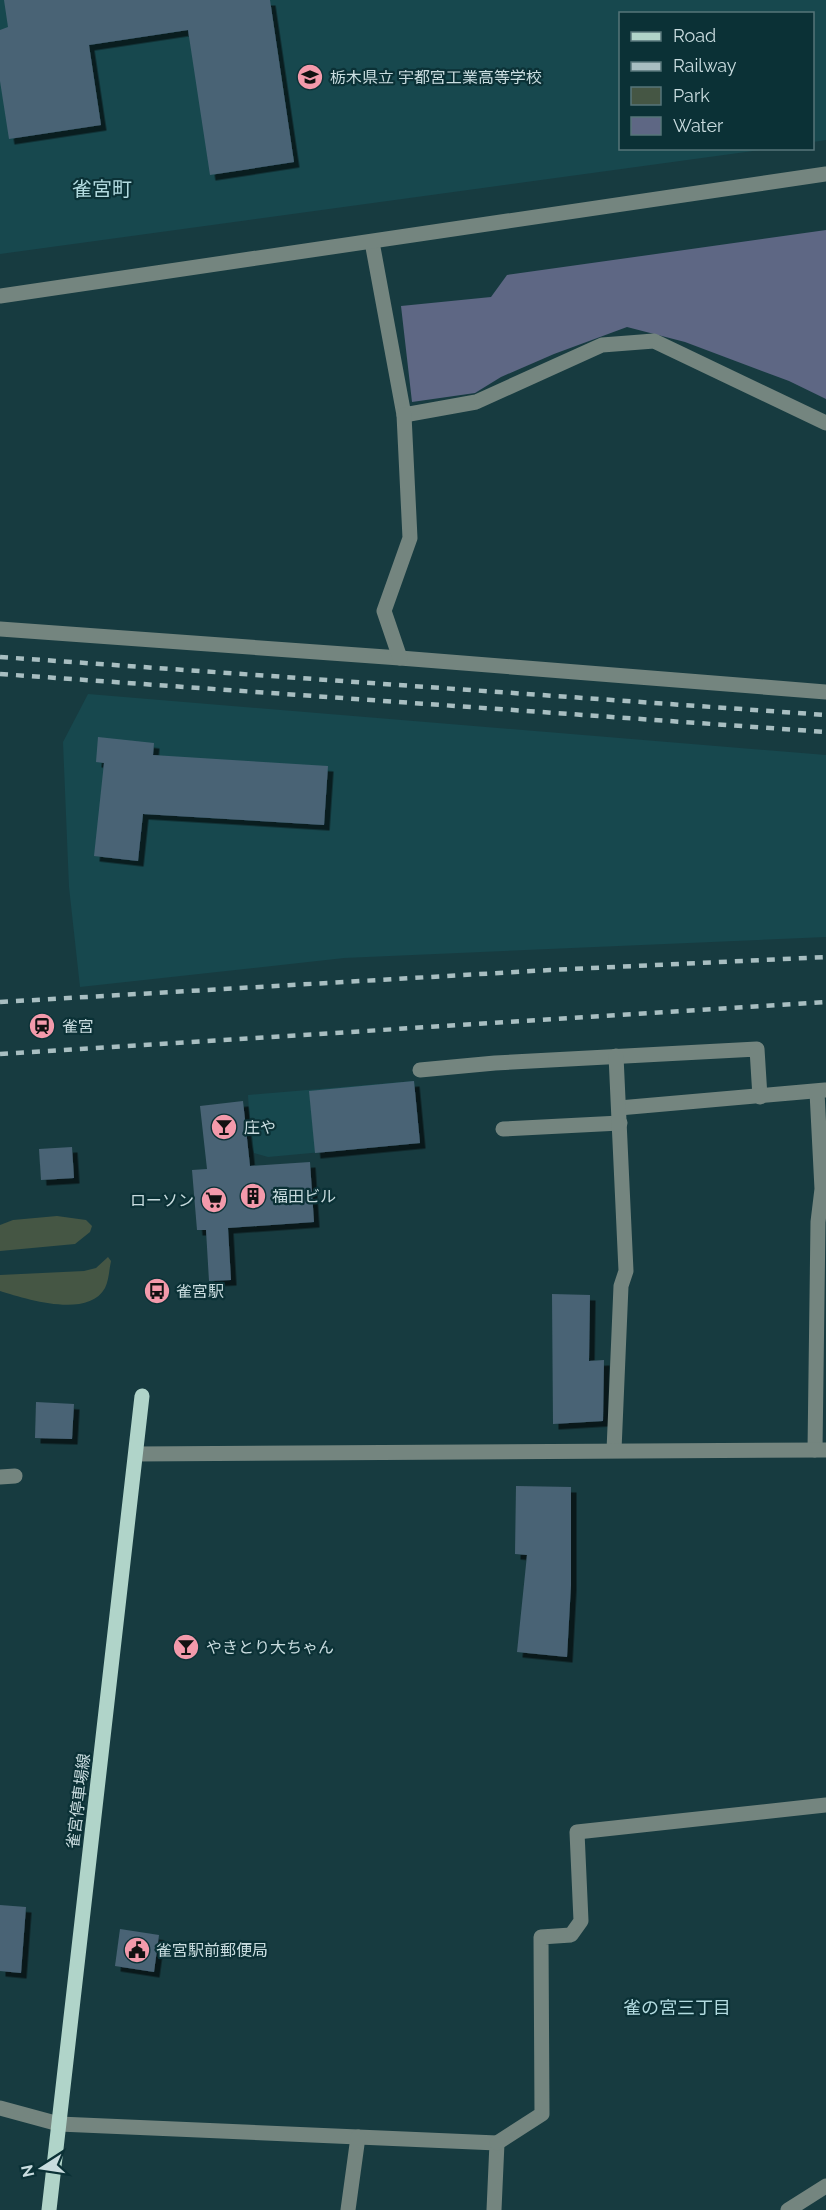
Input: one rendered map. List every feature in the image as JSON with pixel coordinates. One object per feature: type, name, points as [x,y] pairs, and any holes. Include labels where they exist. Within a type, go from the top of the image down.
[{"type":"main road","name":"雀宮停車場線","points":[[49,2210],[142,1396]]},
{"type":"street","points":[[0,296],[826,174]]},
{"type":"street","points":[[372,242],[404,415],[410,538],[384,611],[400,658]]},
{"type":"street","points":[[404,415],[476,402],[602,345],[654,341],[826,423]]},
{"type":"street","points":[[0,629],[826,692]]},
{"type":"street","points":[[420,1070],[495,1063],[757,1049],[760,1097]]},
{"type":"street","points":[[614,1450],[621,1286],[626,1271],[616,1056]]},
{"type":"street","points":[[136,1454],[821,1450],[818,1222],[822,1189],[822,1091],[503,1129]]},
{"type":"street","points":[[0,2108],[59,2124],[497,2143],[542,2114],[541,1937],[571,1935],[581,1922],[577,1832],[826,1805]]},
{"type":"street","points":[[348,2210],[358,2137]]},
{"type":"street","points":[[494,2210],[497,2143]]},
{"type":"street","points":[[788,2210],[826,2186]]},
{"type":"shaded area","name":"栃木県立 宇都宮工業高等学校","points":[[0,0],[826,0],[826,140],[814,142],[814,12],[619,12],[619,150],[760,150],[0,254]]},
{"type":"shaded area","points":[[88,694],[826,755],[826,937],[344,958],[80,987],[69,887],[63,742]]},
{"type":"shaded area","points":[[414,1081],[420,1143],[268,1157],[254,1153],[251,1144],[248,1095]]},
{"type":"green space","points":[[57,1216],[86,1220],[92,1226],[90,1232],[75,1244],[0,1251],[0,1225],[13,1220]]},
{"type":"green space","points":[[108,1257],[111,1261],[105,1288],[97,1297],[85,1303],[71,1305],[40,1302],[0,1291],[0,1275],[84,1271],[96,1268]]},
{"type":"water","points":[[826,230],[826,399],[789,381],[685,342],[627,327],[554,354],[501,377],[475,393],[412,402],[401,306],[491,297],[507,275]]},
{"type":"building","points":[[4,0],[270,0],[294,162],[210,175],[188,30],[89,45],[101,125],[9,139],[0,81],[0,30],[8,27]]},
{"type":"building","points":[[98,737],[154,743],[153,755],[328,766],[324,825],[143,814],[138,861],[94,856],[104,763],[96,762]]},
{"type":"building","points":[[414,1081],[420,1143],[315,1153],[309,1091]]},
{"type":"building","name":"福田ビル","points":[[243,1101],[250,1166],[310,1162],[314,1222],[228,1228],[231,1280],[209,1281],[206,1230],[197,1230],[192,1170],[207,1169],[200,1106]]},
{"type":"building","points":[[72,1147],[74,1178],[41,1180],[39,1149]]},
{"type":"building","points":[[552,1294],[590,1295],[589,1361],[604,1360],[603,1421],[553,1424]]},
{"type":"building","points":[[36,1402],[74,1404],[72,1439],[35,1438]]},
{"type":"building","points":[[516,1486],[571,1487],[571,1585],[567,1657],[517,1652],[527,1555],[515,1554]]},
{"type":"building","points":[[0,1905],[26,1907],[21,1973],[0,1971]]},
{"type":"building","name":"雀宮駅前郵便局","points":[[120,1929],[159,1935],[154,1972],[115,1966]]},
{"type":"railway","points":[[0,657],[826,715]]},
{"type":"railway","points":[[0,674],[826,732]]},
{"type":"railway","points":[[0,1002],[550,970],[826,957]]},
{"type":"railway","points":[[0,1054],[826,1002]]},
{"type":"place","name":"栃木県立 宇都宮工業高等学校","points":[[310,77]]},
{"type":"place","name":"雀宮","points":[[42,1026]]},
{"type":"place","name":"庄や","points":[[224,1127]]},
{"type":"place","name":"福田ビル","points":[[253,1196]]},
{"type":"place","name":"ローソン","points":[[214,1200]]},
{"type":"place","name":"雀宮駅","points":[[157,1291]]},
{"type":"place","name":"やきとり大ちゃん","points":[[186,1647]]},
{"type":"place","name":"雀宮駅前郵便局","points":[[137,1950]]},
{"type":"district","name":"雀宮町","points":[[102,189]]},
{"type":"district","name":"雀の宮三丁目","points":[[677,2008]]}]
